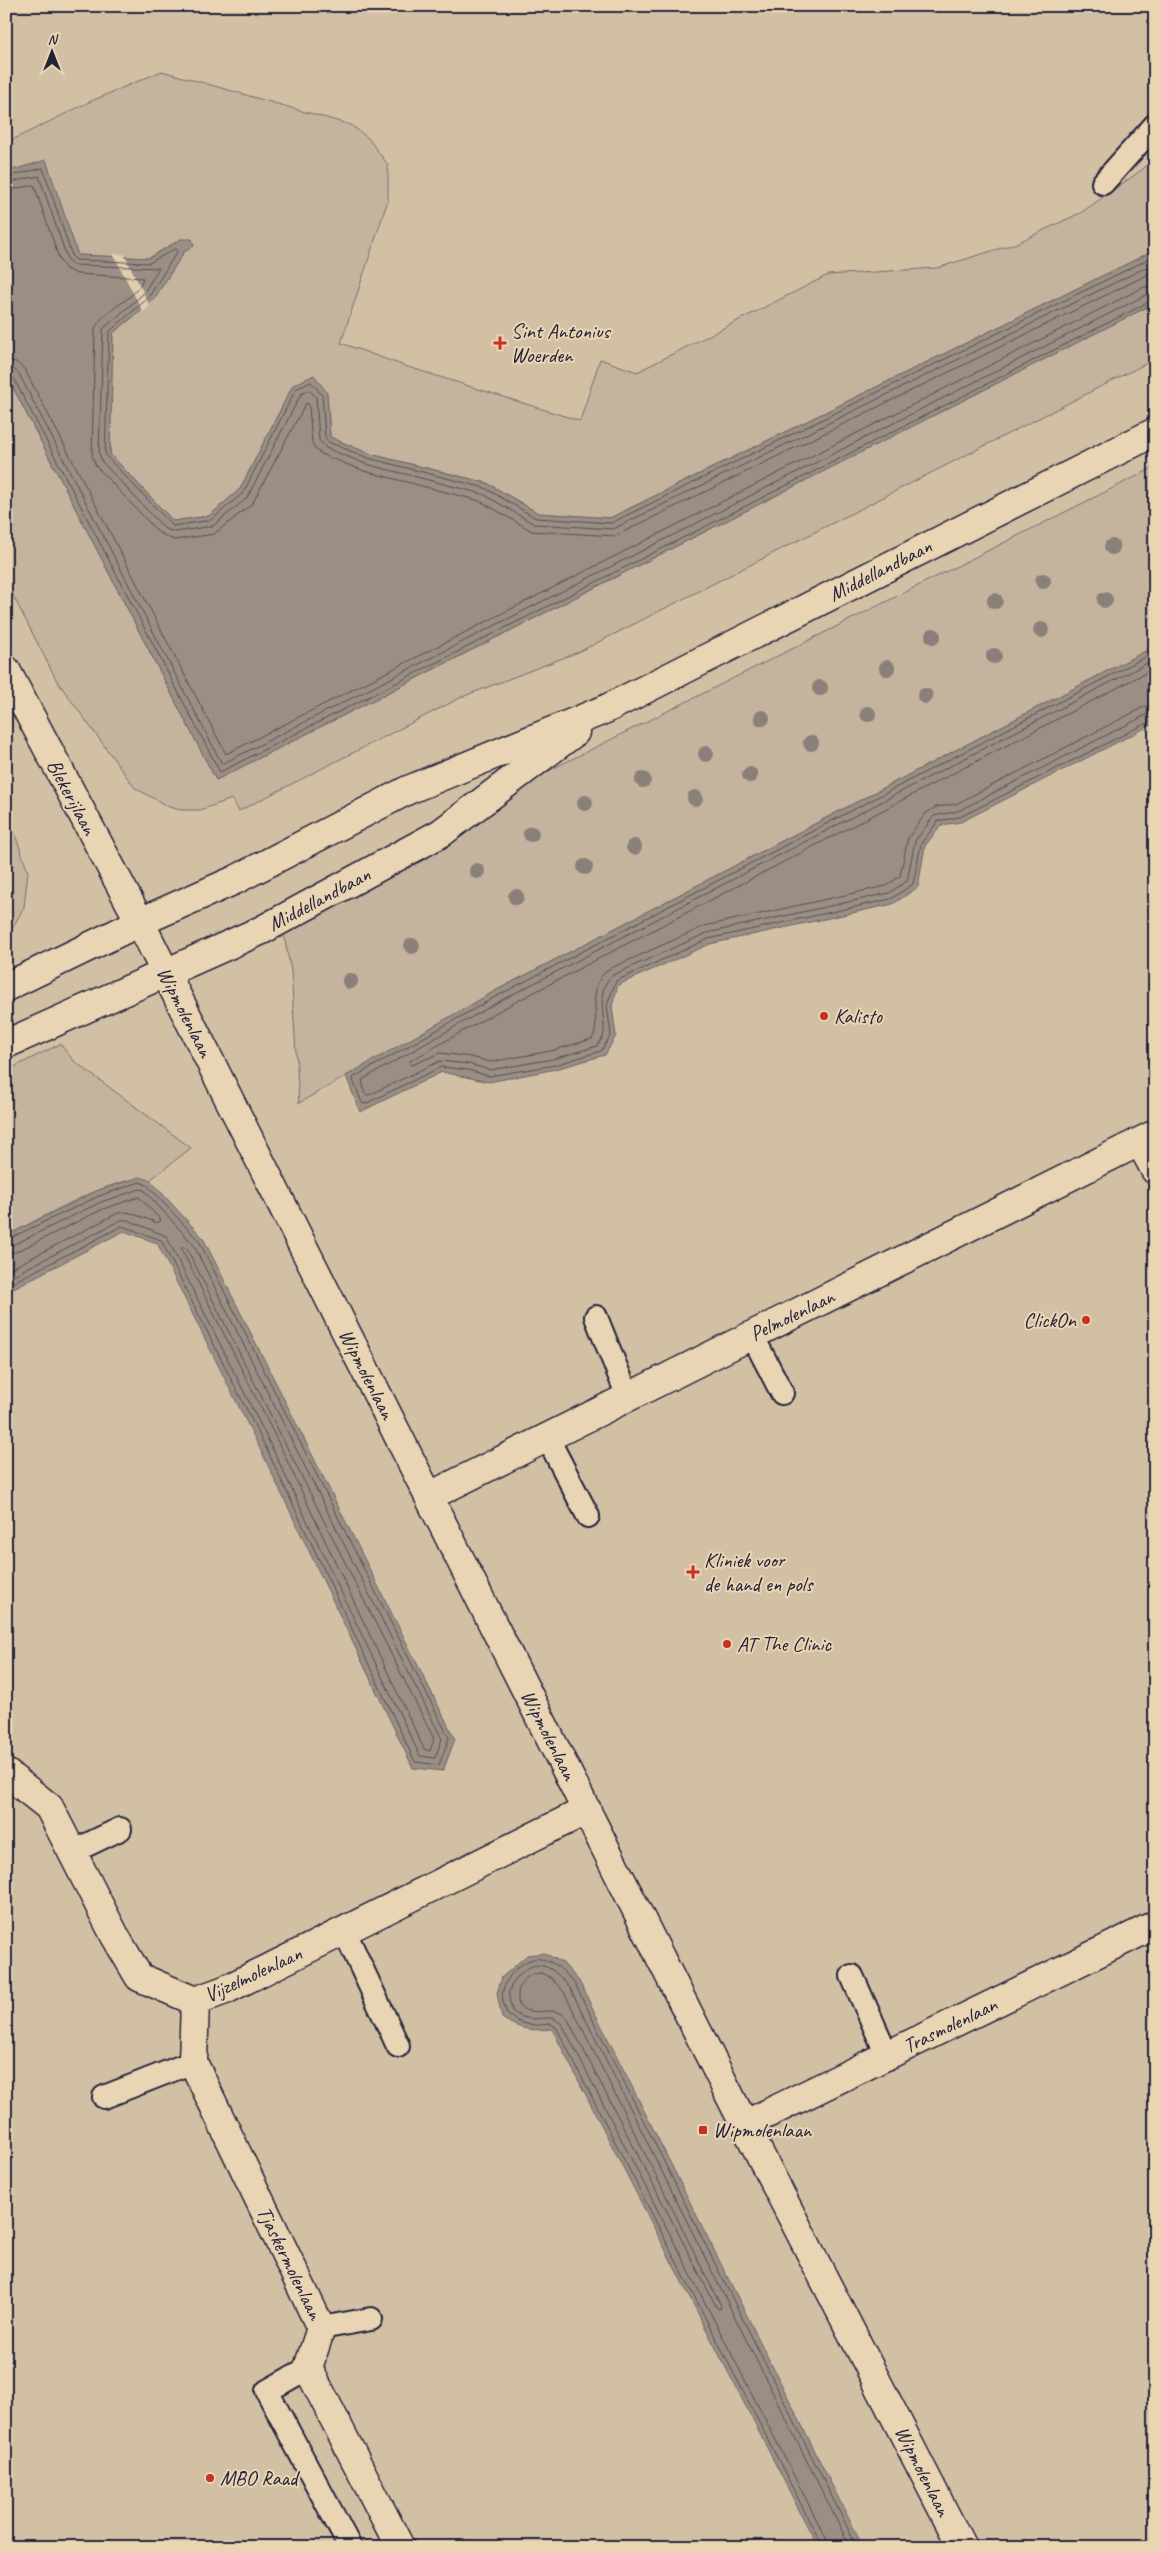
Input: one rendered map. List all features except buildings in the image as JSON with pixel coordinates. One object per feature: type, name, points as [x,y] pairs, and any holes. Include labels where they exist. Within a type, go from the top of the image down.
[{"type":"street","name":"Middellandbaan","points":[[6,987],[140,922],[235,880],[408,790],[606,709],[1155,432]]},
{"type":"street","name":"Blekerijlaan","points":[[6,670],[140,922]]},
{"type":"street","name":"Middellandbaan","points":[[6,1044],[262,930],[441,833],[606,709]]},
{"type":"street","name":"Wipmolenlaan","points":[[140,922],[430,1496],[744,2125],[962,2547]]},
{"type":"street","name":"Pelmolenlaan","points":[[430,1496],[1148,1138]]},
{"type":"street","points":[[1148,1138],[1155,1170]]},
{"type":"street","name":"Vijzelmolenlaan","points":[[6,1773],[49,1807],[115,1936],[139,1977],[194,2001],[224,1990],[587,1810]]},
{"type":"street","name":"Trasmolenlaan","points":[[744,2125],[1155,1925]]},
{"type":"street","name":"Tjaskermolenlaan","points":[[194,2001],[193,2062],[321,2328],[308,2368]]},
{"type":"street","points":[[308,2368],[400,2547]]},
{"type":"lane","points":[[1103,183],[1155,125]]},
{"type":"lane","points":[[596,1318],[628,1397]]},
{"type":"lane","points":[[752,1335],[782,1393]]},
{"type":"lane","points":[[547,1437],[588,1516]]},
{"type":"lane","points":[[72,1852],[120,1829]]},
{"type":"lane","points":[[344,1930],[398,2046]]},
{"type":"lane","points":[[852,1976],[887,2055]]},
{"type":"lane","points":[[104,2097],[193,2062]]},
{"type":"lane","points":[[321,2328],[371,2319]]},
{"type":"lane","points":[[308,2368],[267,2391],[350,2547]]},
{"type":"shaded area","points":[[6,6],[1155,6],[1155,2547],[6,2547]]},
{"type":"shaded area","points":[[162,71],[351,125],[368,138],[388,165],[388,200],[341,343],[402,365],[580,421],[600,359],[637,372],[828,275],[937,268],[1017,243],[1082,212],[1143,169],[1155,157],[1155,250],[610,518],[538,513],[487,483],[370,454],[330,437],[327,393],[293,385],[240,489],[209,516],[173,521],[110,454],[113,333],[152,302],[184,252],[194,246],[181,239],[149,258],[77,255],[46,161],[6,172],[6,143],[89,102]]},
{"type":"shaded area","points":[[1155,303],[1155,359],[581,651],[462,697],[239,811],[232,799],[200,810],[181,810],[169,807],[135,788],[57,681],[6,582],[6,374],[216,780]]},
{"type":"shaded area","points":[[1155,467],[1155,646],[495,991],[299,1103],[291,971],[283,930],[552,769]]},
{"type":"shaded area","points":[[6,808],[28,872],[24,907],[6,940]]},
{"type":"shaded area","points":[[60,1044],[74,1061],[191,1148],[150,1180],[137,1179],[100,1190],[57,1209],[6,1236],[6,1071]]},
{"type":"water","points":[[46,160],[78,255],[149,258],[181,239],[192,239],[194,246],[184,252],[152,302],[113,333],[110,454],[173,521],[209,516],[240,489],[293,385],[314,375],[327,393],[330,437],[370,454],[487,483],[538,513],[610,518],[1155,250],[1155,303],[216,780],[6,374],[6,172]]},
{"type":"water","points":[[1155,646],[1155,723],[961,822],[941,825],[925,846],[918,887],[893,904],[710,944],[618,985],[612,1006],[616,1036],[605,1055],[556,1069],[489,1082],[442,1072],[360,1112],[346,1076],[495,991]]},
{"type":"water","points":[[140,1177],[150,1180],[203,1238],[455,1739],[443,1771],[413,1768],[264,1457],[157,1243],[124,1231],[6,1292],[6,1236],[96,1191]]},
{"type":"water","points":[[544,1953],[563,1963],[579,1981],[863,2547],[818,2547],[552,2029],[526,2029],[502,2018],[497,1993],[502,1977],[527,1955]]},
{"type":"pier","points":[[113,254],[124,254],[150,306],[143,312]]},
{"type":"place","name":"Sint Antonius Woerden","points":[[500,343]]},
{"type":"place","name":"Kalisto","points":[[824,1016]]},
{"type":"place","name":"ClickOn","points":[[1086,1320]]},
{"type":"place","name":"Kliniek voor de hand en pols","points":[[693,1572]]},
{"type":"place","name":"AT The Clinic","points":[[727,1644]]},
{"type":"place","name":"Wipmolenlaan","points":[[703,2130]]},
{"type":"place","name":"MBO Raad","points":[[210,2478]]}]
